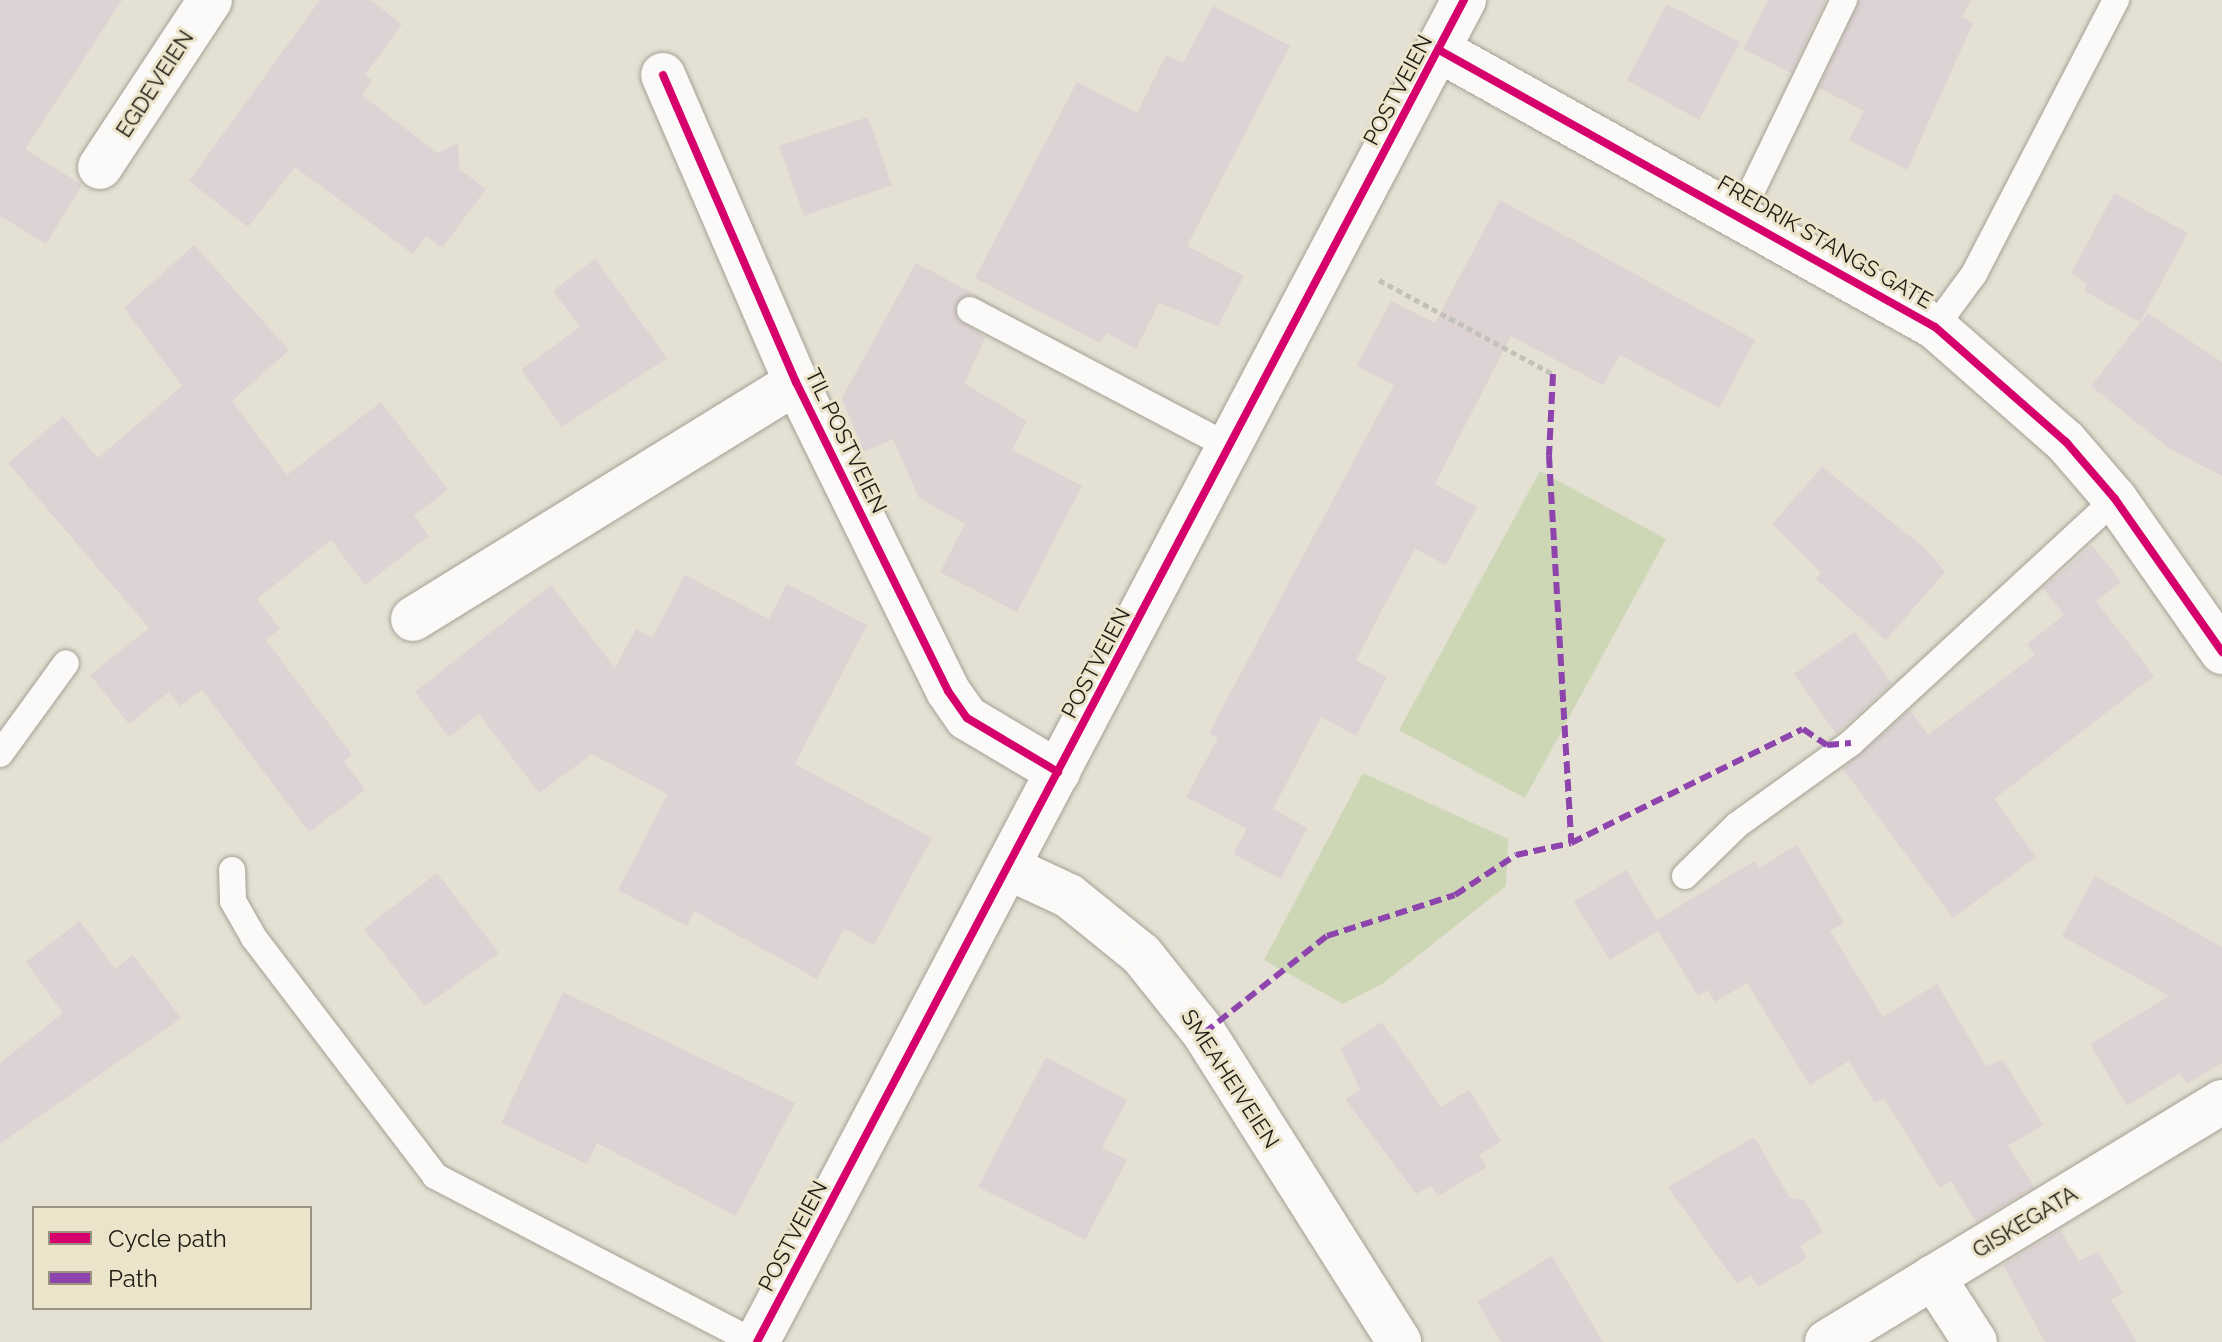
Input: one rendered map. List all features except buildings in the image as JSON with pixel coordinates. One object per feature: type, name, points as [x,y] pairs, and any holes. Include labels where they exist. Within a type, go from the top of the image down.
[{"type":"street","name":"EGDEVEIEN","points":[[100,167],[210,0]]},
{"type":"street","name":"POSTVEIEN","points":[[756,1342],[1009,868],[1464,0]]},
{"type":"street","name":"FREDRIK STANGS GATE","points":[[1439,50],[1741,213],[1935,327],[2016,394],[2115,499],[2222,652]]},
{"type":"street","name":"TIL POSTVEIEN","points":[[663,75],[796,382],[948,691],[967,718],[1058,772]]},
{"type":"street","points":[[413,619],[796,382]]},
{"type":"street","name":"SMEAHEIVEIEN","points":[[1009,868],[1069,896],[1141,954],[1204,1033],[1399,1342]]},
{"type":"street","name":"GISKEGATA","points":[[1827,1342],[2222,1102]]},
{"type":"street","points":[[1933,1277],[1975,1342]]},
{"type":"lane","points":[[1741,213],[1844,0]]},
{"type":"lane","points":[[1935,327],[1974,274],[2116,0]]},
{"type":"lane","points":[[970,310],[1230,447]]},
{"type":"lane","points":[[1685,876],[1737,825],[1851,743],[2115,499]]},
{"type":"lane","points":[[0,754],[66,663]]},
{"type":"lane","points":[[232,870],[233,901],[254,938],[435,1176],[756,1342]]},
{"type":"path","points":[[1374,277],[1553,374]]},
{"type":"green space","points":[[1540,471],[1666,539],[1525,798],[1399,730]]},
{"type":"green space","points":[[1363,773],[1508,839],[1506,886],[1382,984],[1343,1004],[1264,960]]},
{"type":"marked path","points":[[1553,374],[1549,456],[1571,843]]},
{"type":"marked path","points":[[1204,1033],[1327,936],[1455,895],[1516,855],[1571,843],[1803,729],[1827,745],[1851,743]]},
{"type":"cycle path","points":[[757,1342],[1464,0]]},
{"type":"cycle path","points":[[1439,50],[1935,327],[2066,442],[2115,499],[2222,652]]},
{"type":"cycle path","points":[[663,75],[796,382],[948,691],[967,718],[1058,772]]}]
